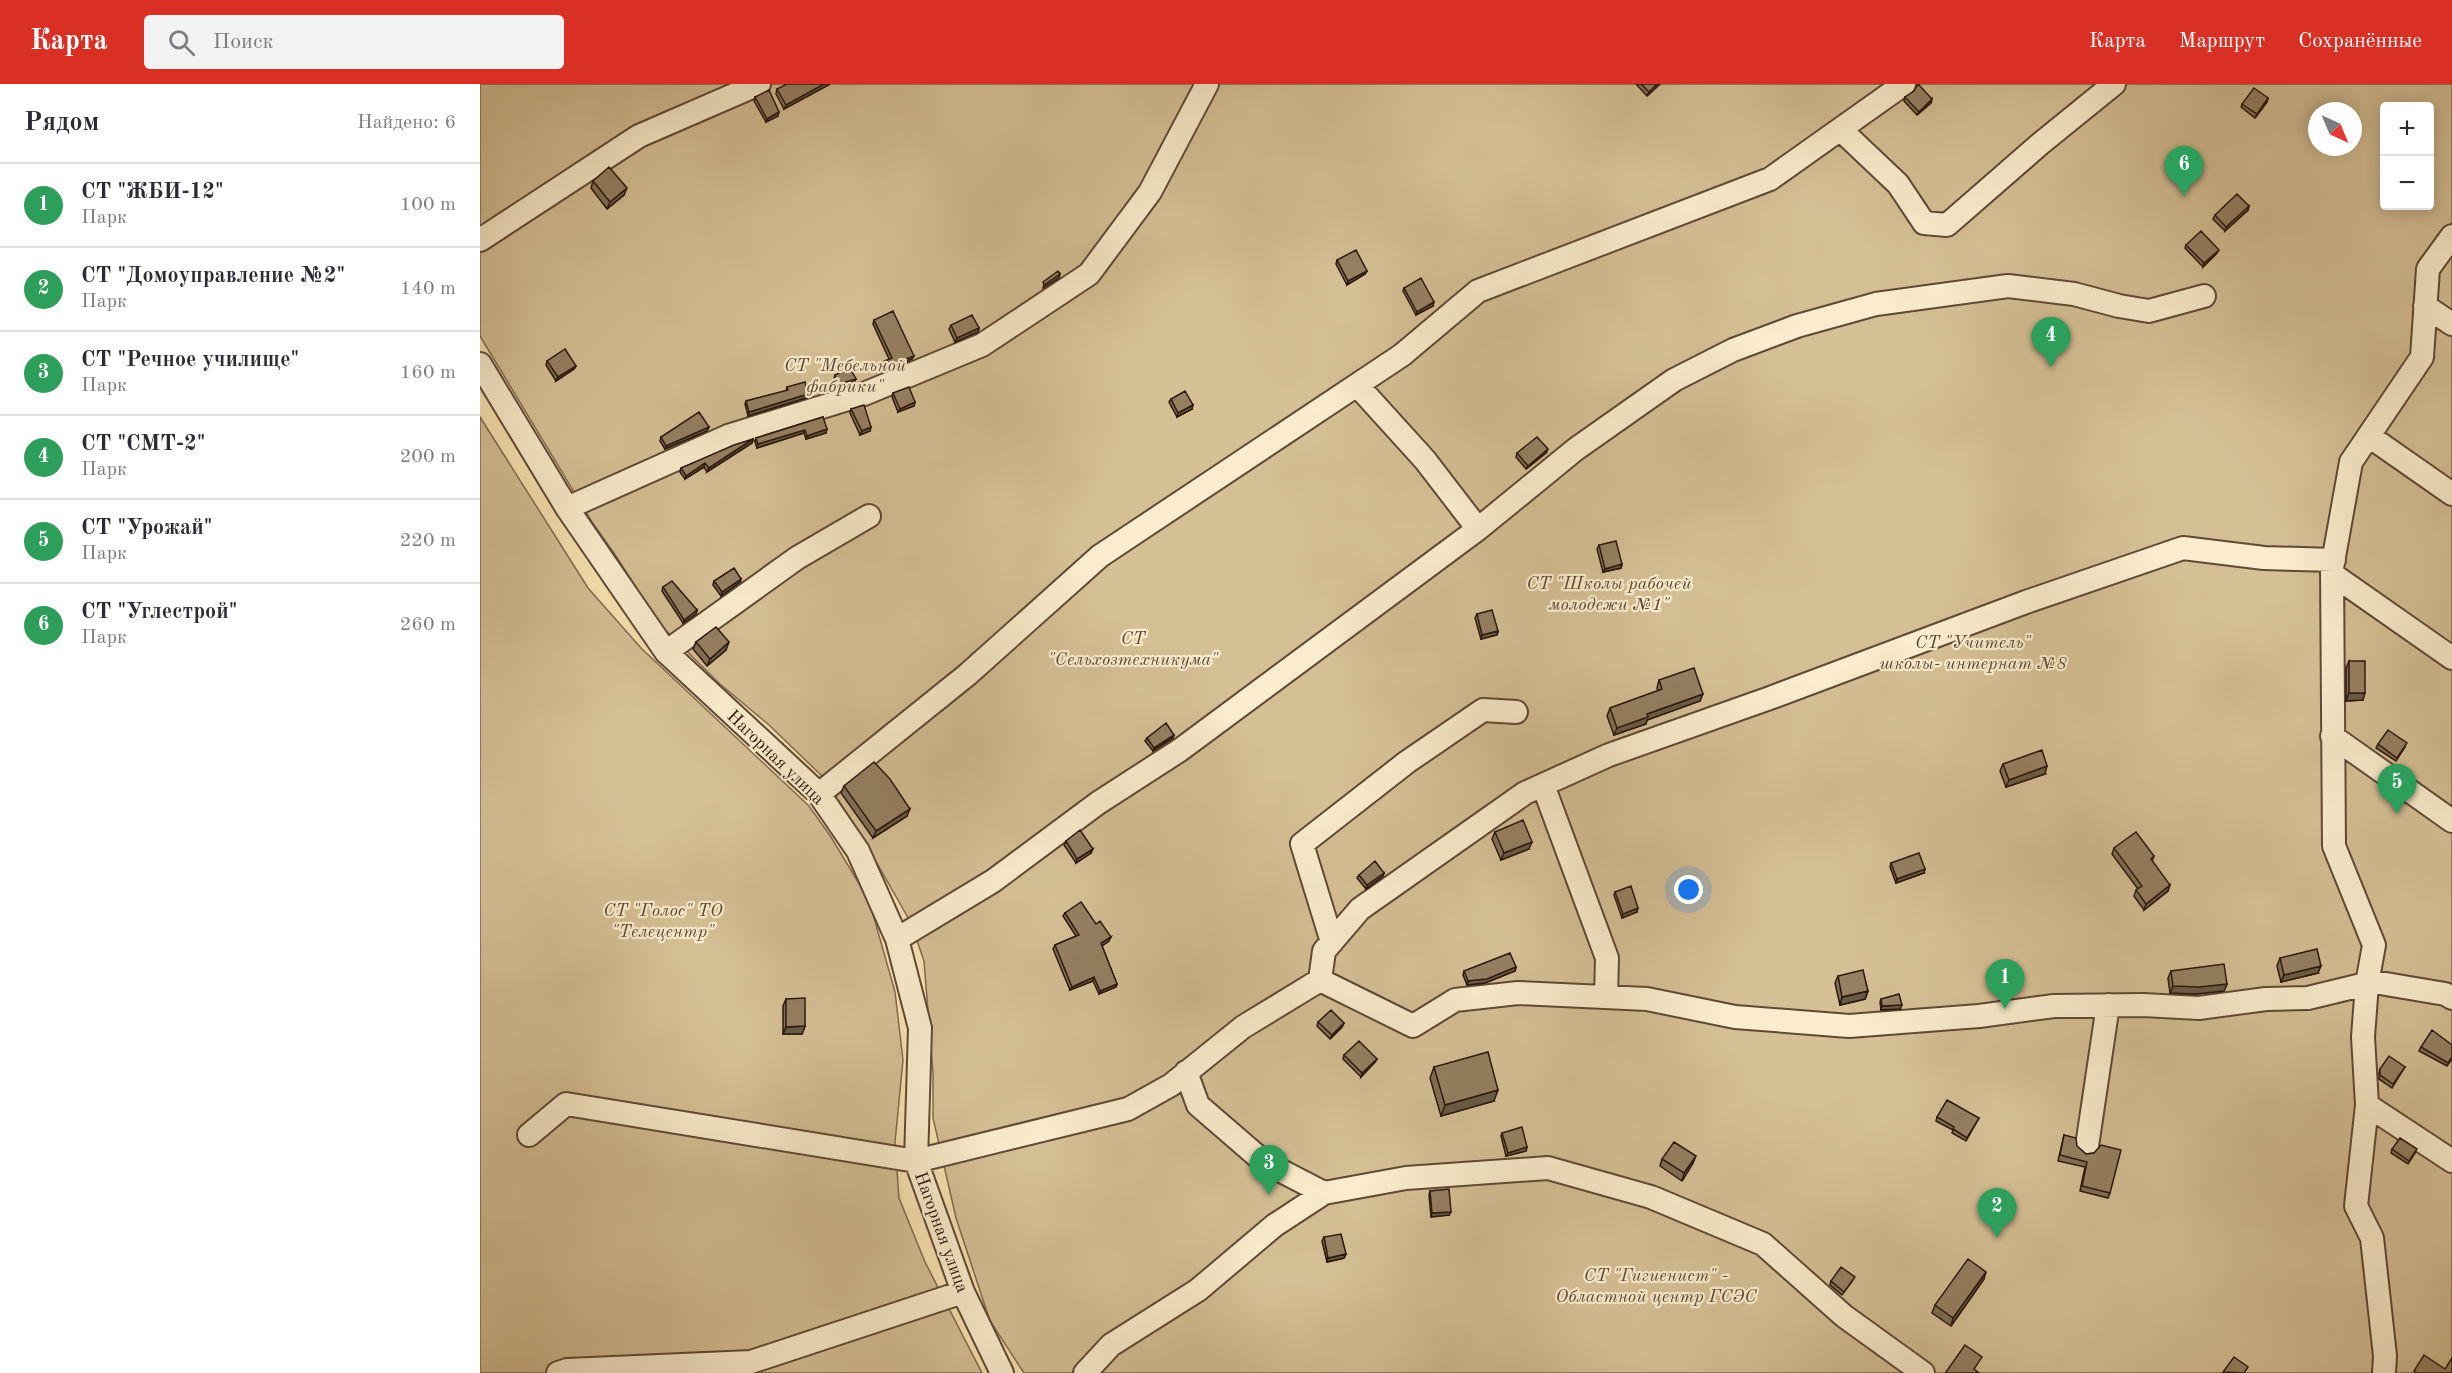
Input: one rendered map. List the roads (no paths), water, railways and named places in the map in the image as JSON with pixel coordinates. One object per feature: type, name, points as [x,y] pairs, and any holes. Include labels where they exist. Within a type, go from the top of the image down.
[{"type":"street","points":[[480,240],[639,136],[759,84]]},
{"type":"street","points":[[567,508],[728,436],[864,394],[982,345],[1050,300],[1089,274],[1150,192],[1207,84]]},
{"type":"street","points":[[819,794],[967,675],[1100,556],[1402,355],[1478,291],[1770,179],[1904,84]]},
{"type":"street","points":[[1841,130],[1898,184],[1924,223],[1947,225],[2040,144],[2114,84]]},
{"type":"street","points":[[2384,1373],[2385,1356],[2372,1238],[2356,1206],[2367,1105],[2363,1037],[2367,984],[2374,945],[2334,846],[2333,567],[2351,462],[2422,357],[2428,269],[2452,236]]},
{"type":"street","points":[[897,939],[993,881],[1098,803],[1180,750],[1478,529],[1576,449],[1674,380],[1732,350],[1797,326],[1876,304],[2008,286],[2074,294],[2149,311],[2204,296]]},
{"type":"street","points":[[2425,306],[2452,324]]},
{"type":"street","name":"Нагорная улица","points":[[480,364],[567,508],[666,652],[819,794],[858,851],[897,939],[920,1028],[916,1161],[963,1292],[1002,1373]]},
{"type":"street","points":[[1357,384],[1425,460],[1478,529]]},
{"type":"street","points":[[2369,436],[2452,494]]},
{"type":"street","points":[[666,652],[797,558],[869,516]]},
{"type":"street","points":[[1320,980],[1324,951],[1360,909],[1525,793],[1609,754],[1770,699],[2026,602],[2182,548],[2333,567],[2452,658]]},
{"type":"street","points":[[1332,942],[1302,844],[1407,762],[1483,711],[1516,712]]},
{"type":"street","points":[[2332,736],[2452,821]]},
{"type":"street","points":[[1543,785],[1607,958],[1606,997]]},
{"type":"street","points":[[1320,980],[1413,1026],[1455,1000],[1518,993],[1647,999],[1735,1017],[1849,1026],[1979,1016],[2054,1006],[2199,1008],[2266,999],[2308,998],[2374,982],[2445,994],[2452,998]]},
{"type":"street","points":[[529,1135],[566,1104],[916,1161],[1128,1109],[1171,1084],[1243,1027],[1320,980]]},
{"type":"street","points":[[2087,1146],[2108,1005]]},
{"type":"street","points":[[1186,1072],[1198,1106],[1264,1162],[1324,1193]]},
{"type":"street","points":[[2367,1105],[2452,1161]]},
{"type":"street","points":[[1085,1373],[1111,1345],[1198,1290],[1275,1225],[1324,1193],[1406,1178],[1548,1168],[1651,1197],[1763,1244],[1844,1316],[1923,1373]]},
{"type":"street","points":[[558,1373],[567,1370],[751,1362],[963,1292]]},
{"type":"place","name":"СТ \"Углестрой\"","points":[[2184,196]]},
{"type":"place","name":"СТ \"СМТ-2\"","points":[[2051,367]]},
{"type":"place","name":"СТ \"Урожай\"","points":[[2397,814]]},
{"type":"place","name":"СТ \"ЖБИ-12\"","points":[[2005,1009]]},
{"type":"place","name":"СТ \"Речное училище\"","points":[[1269,1195]]},
{"type":"place","name":"СТ \"Домоуправление №2\"","points":[[1997,1238]]},
{"type":"park label","name":"СТ \"Мебельной фабрики\"","points":[[845,375]]},
{"type":"park label","name":"СТ \"Школы рабочей молодежи №1\"","points":[[1609,593]]},
{"type":"park label","name":"СТ \"Сельхозтехникума\"","points":[[1133,648]]},
{"type":"park label","name":"СТ \"Учитель\" школы- интернат №8","points":[[1973,652]]},
{"type":"park label","name":"СТ \"Голос\" ТО \"Телецентр\"","points":[[663,920]]},
{"type":"park label","name":"СТ \"Гигиенист\" - Областной центр ГСЭС","points":[[1656,1285]]}]
